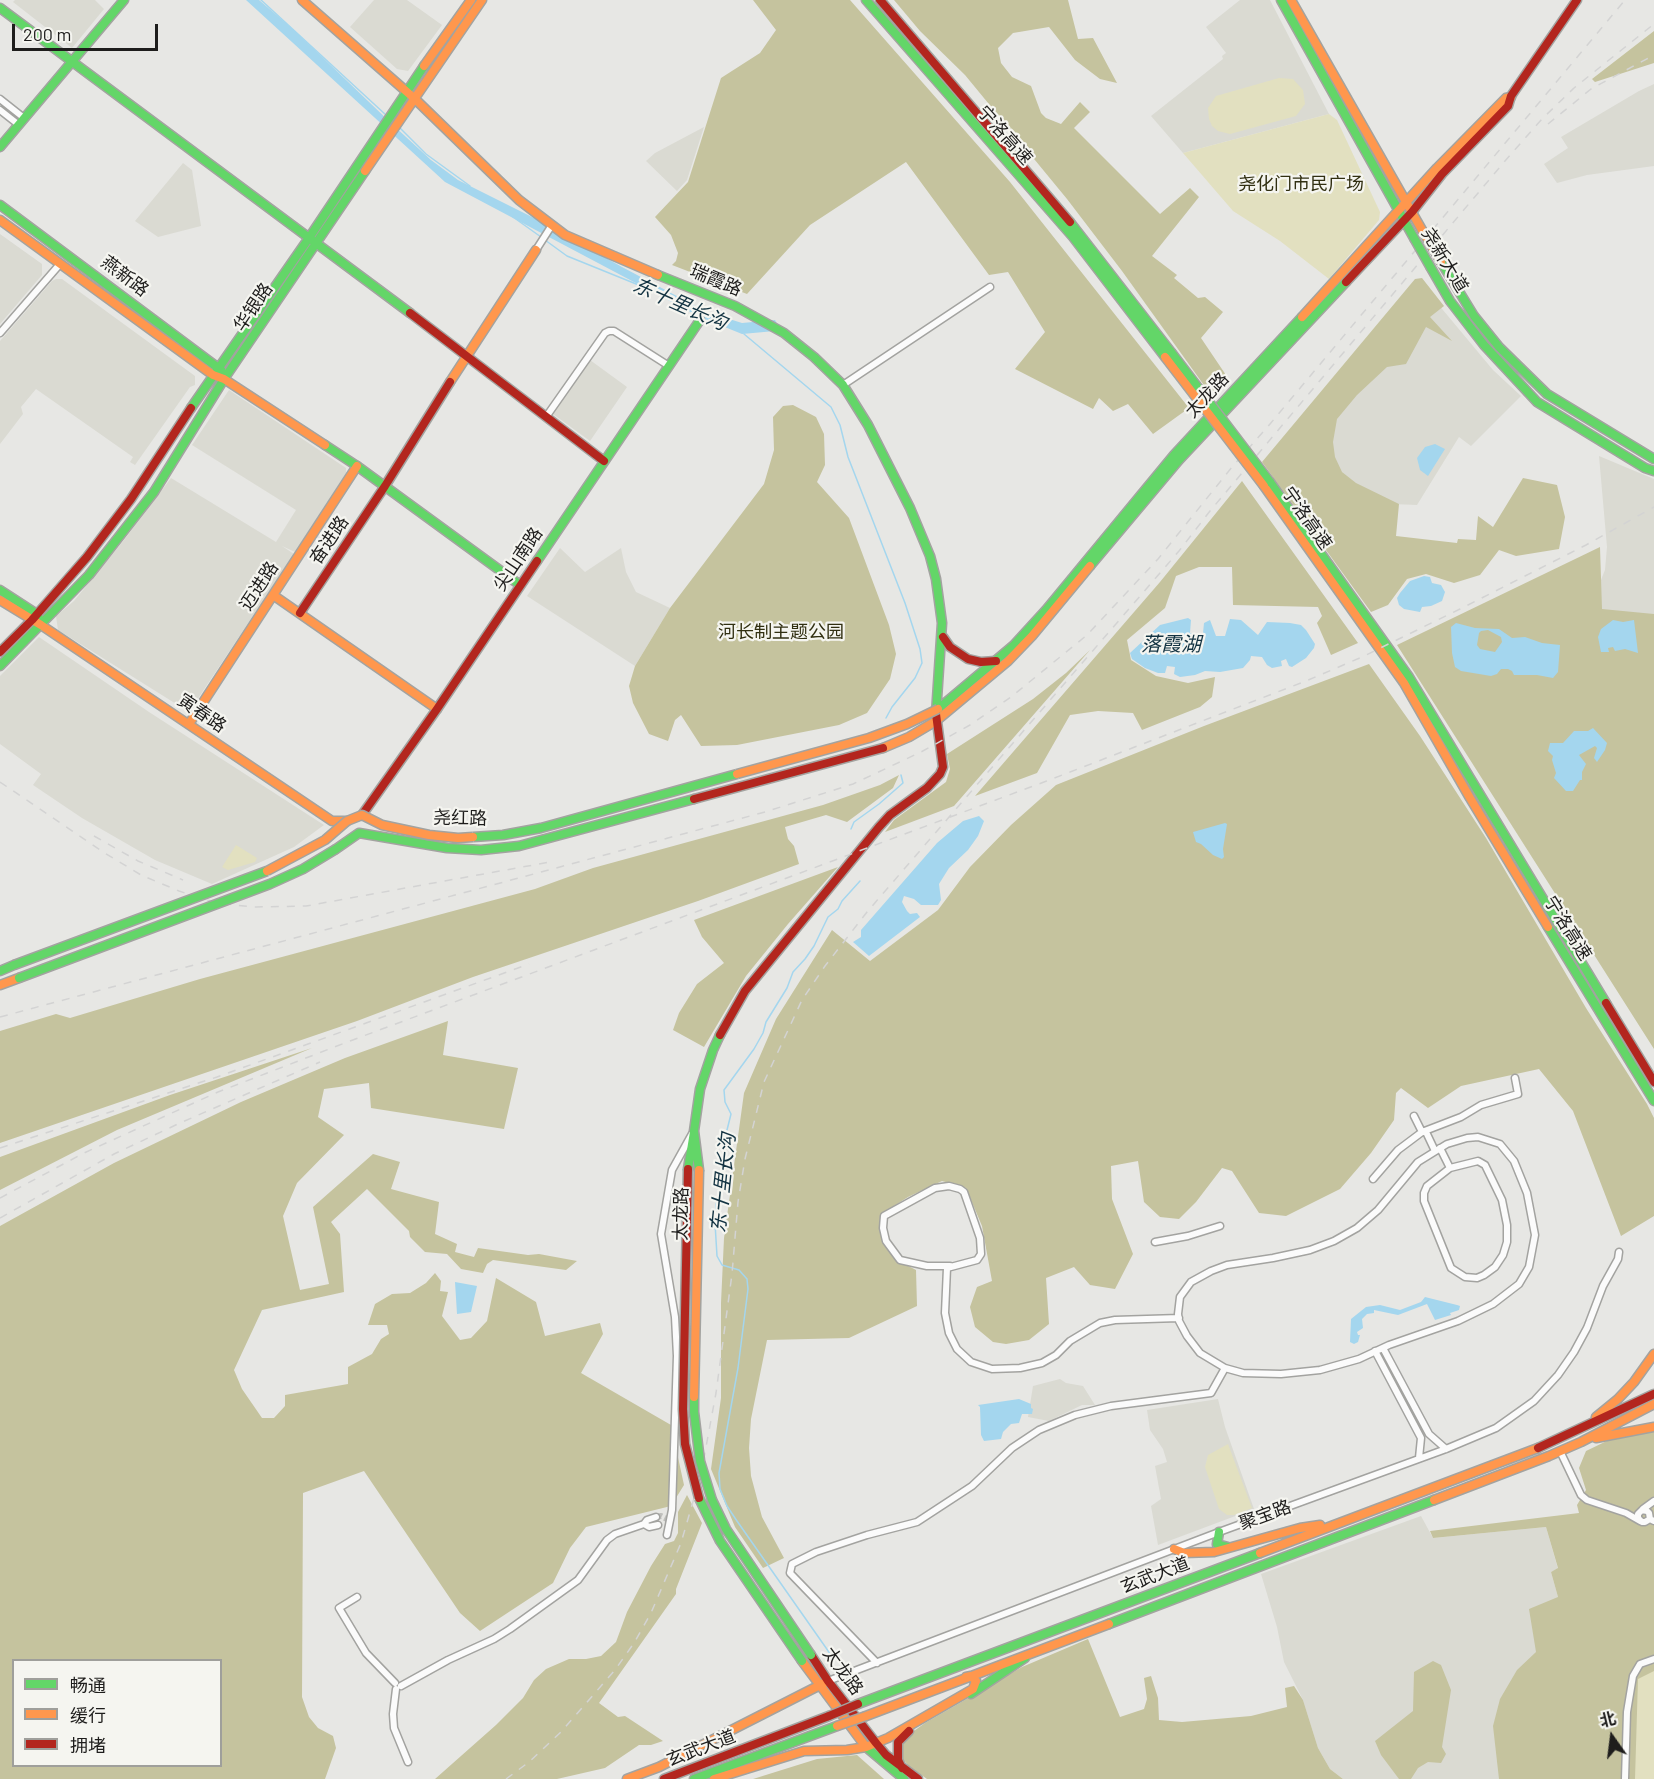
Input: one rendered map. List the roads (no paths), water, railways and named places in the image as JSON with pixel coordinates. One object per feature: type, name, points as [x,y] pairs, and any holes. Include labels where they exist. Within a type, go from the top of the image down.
[{"type":"main road","points":[[0,147],[124,0]]},
{"type":"main road","name":"瑞霞路","points":[[302,0],[415,99],[549,229],[716,297],[754,316],[800,345],[843,385],[868,424],[886,459],[925,543],[936,579],[943,637],[938,709]]},
{"type":"main road","name":"华银路","points":[[0,666],[89,574],[154,492],[392,112],[471,0]]},
{"type":"main road","name":"华银路","points":[[0,652],[87,557],[131,499],[213,375],[400,120],[482,0]]},
{"type":"main road","points":[[860,0],[903,50],[952,100]]},
{"type":"main road","name":"宁洛高速","points":[[866,0],[1073,237],[1168,354]]},
{"type":"main road","name":"宁洛高速","points":[[880,0],[1078,231],[1409,677],[1654,1082]]},
{"type":"main road","points":[[888,0],[927,54]]},
{"type":"main road","name":"尧新大道","points":[[1281,0],[1450,301],[1484,345],[1537,402],[1645,468],[1654,471]]},
{"type":"main road","name":"尧新大道","points":[[1291,0],[1440,262],[1486,331],[1547,394],[1654,459]]},
{"type":"main road","name":"太龙路","points":[[918,1779],[902,1768],[876,1743],[828,1681],[726,1529],[712,1500],[700,1461],[694,1412],[699,1170],[694,1131],[700,1089],[713,1050],[727,1021],[746,991],[879,827],[906,802],[927,788],[940,774],[943,767],[936,721],[938,709],[1014,645],[1046,610],[1173,455],[1401,217],[1412,212],[1442,174],[1508,106],[1512,96],[1577,0]]},
{"type":"main road","points":[[0,8],[313,240],[604,461]]},
{"type":"main road","name":"太龙路","points":[[936,721],[1008,660],[1032,636],[1179,460],[1401,217],[1407,203],[1437,168],[1506,98],[1512,96]]},
{"type":"main road","name":"燕新路","points":[[0,205],[219,367]]},
{"type":"main road","name":"燕新路","points":[[0,220],[213,375],[224,379],[357,466],[519,585]]},
{"type":"main road","name":"奋进路","points":[[300,613],[385,486],[466,356],[536,250]]},
{"type":"main road","name":"尖山南路","points":[[362,816],[700,320]]},
{"type":"main road","points":[[219,367],[224,379]]},
{"type":"main road","name":"迈进路","points":[[189,724],[357,466]]},
{"type":"main road","name":"宁洛高速","points":[[1267,484],[1404,683],[1470,798],[1654,1102]]},
{"type":"main road","points":[[0,590],[41,625]]},
{"type":"main road","points":[[273,595],[437,709]]},
{"type":"main road","points":[[0,600],[34,617]]},
{"type":"main road","name":"寅春路","points":[[41,625],[332,820],[347,821]]},
{"type":"main road","points":[[943,637],[950,647],[968,659],[981,662],[996,661]]},
{"type":"main road","name":"尧红路","points":[[362,816],[382,825],[429,835],[458,838],[503,835],[541,828],[868,738],[907,724],[938,709]]},
{"type":"main road","name":"尧红路","points":[[0,986],[270,884],[303,869],[359,833],[447,848],[481,850],[519,846],[875,751],[909,737],[936,721]]},
{"type":"main road","points":[[0,971],[263,873],[325,840],[347,821],[362,816]]},
{"type":"main road","points":[[1628,1038],[1654,1077]]},
{"type":"main road","points":[[694,1131],[688,1169],[683,1409],[685,1444],[690,1468],[708,1519],[720,1541],[818,1685],[866,1748],[903,1779]]},
{"type":"main road","points":[[1565,1437],[1599,1415],[1618,1399],[1634,1382],[1654,1354]]},
{"type":"main road","name":"玄武大道","points":[[664,1779],[1565,1437],[1654,1394]]},
{"type":"main road","name":"玄武大道","points":[[693,1779],[866,1716],[1560,1451],[1654,1404]]},
{"type":"main road","points":[[1581,1442],[1654,1427]]},
{"type":"main road","points":[[1174,1549],[1184,1553],[1199,1554],[1300,1528],[1341,1521]]},
{"type":"main road","points":[[1219,1532],[1217,1544],[1232,1547]]},
{"type":"main road","points":[[902,1768],[897,1750],[898,1742],[904,1735],[918,1724],[1016,1666],[1028,1653]]},
{"type":"main road","points":[[714,1779],[804,1751],[866,1748],[888,1738],[973,1689],[976,1681],[971,1676],[966,1677]]},
{"type":"main road","points":[[627,1779],[659,1767],[828,1681]]},
{"type":"street","points":[[0,99],[21,122]]},
{"type":"street","points":[[0,110],[21,122]]},
{"type":"street","points":[[536,250],[549,229]]},
{"type":"street","points":[[0,333],[60,264]]},
{"type":"street","points":[[843,385],[990,287]]},
{"type":"street","points":[[546,417],[605,333],[609,331],[615,331],[669,366]]},
{"type":"street","points":[[1373,1179],[1398,1150],[1422,1132],[1461,1117],[1481,1105],[1518,1094],[1515,1078]]},
{"type":"street","points":[[1414,1116],[1422,1132],[1426,1132],[1450,1168]]},
{"type":"street","points":[[667,1535],[672,1510],[677,1356],[675,1317],[661,1234],[672,1170],[680,1152],[694,1131]]},
{"type":"street","points":[[1478,1137],[1500,1144],[1514,1161],[1527,1193],[1534,1235],[1529,1267],[1518,1284],[1493,1304],[1458,1321],[1359,1359],[1320,1370],[1281,1374],[1243,1372],[1225,1368],[1200,1353],[1187,1336],[1179,1318],[1180,1297],[1191,1282],[1227,1265],[1294,1254],[1334,1241],[1357,1227],[1378,1210],[1418,1162],[1438,1150],[1447,1144],[1478,1137]]},
{"type":"street","points":[[1478,1161],[1485,1165],[1502,1200],[1507,1225],[1507,1242],[1503,1256],[1495,1267],[1477,1278],[1465,1277],[1451,1268],[1424,1201],[1427,1186],[1450,1168],[1478,1161]]},
{"type":"street","points":[[950,1266],[927,1266],[900,1260],[886,1241],[882,1228],[884,1216],[936,1188],[949,1186],[964,1192],[980,1238],[981,1254],[977,1260],[947,1268],[945,1313],[949,1333],[957,1349],[971,1362],[992,1369],[1020,1368],[1042,1363],[1056,1355],[1070,1341],[1100,1323],[1115,1320],[1179,1318]]},
{"type":"street","points":[[1155,1242],[1188,1236],[1220,1226]]},
{"type":"street","name":"聚宝路","points":[[828,1681],[1219,1532],[1446,1449],[1474,1438],[1506,1421],[1534,1401],[1558,1375],[1574,1352],[1587,1328],[1619,1252]]},
{"type":"street","points":[[1383,1348],[1429,1434],[1446,1449]]},
{"type":"street","points":[[1375,1351],[1421,1438],[1419,1458]]},
{"type":"street","points":[[877,1663],[790,1573],[792,1564],[816,1552],[916,1522],[972,1486],[1012,1448],[1039,1430],[1075,1415],[1111,1406],[1211,1393],[1225,1368]]},
{"type":"street","points":[[1560,1451],[1581,1495],[1587,1500],[1646,1522],[1651,1518],[1653,1502]]},
{"type":"street","points":[[1640,1521],[1638,1516],[1641,1511],[1653,1502]]},
{"type":"street","points":[[1626,1513],[1647,1510],[1651,1518]]},
{"type":"street","points":[[398,1686],[510,1629],[578,1580],[606,1540],[657,1517]]},
{"type":"street","points":[[644,1524],[649,1527],[658,1525]]},
{"type":"street","points":[[357,1597],[339,1608],[366,1653],[398,1686]]},
{"type":"street","points":[[1625,1779],[1627,1712],[1633,1676],[1640,1664],[1654,1659]]},
{"type":"street","points":[[398,1686],[393,1714],[394,1728],[408,1762]]},
{"type":"water","points":[[246,0],[259,0],[294,30],[431,160],[458,180],[540,221],[707,312],[742,323],[775,320],[778,325],[775,331],[742,334],[700,317],[445,182]]},
{"type":"water","points":[[1435,444],[1445,449],[1428,476],[1420,470],[1417,458],[1425,447]]},
{"type":"water","points":[[1424,576],[1430,577],[1432,583],[1441,585],[1445,592],[1442,601],[1422,607],[1420,612],[1404,609],[1399,605],[1397,598],[1400,593],[1410,581]]},
{"type":"water","name":"落霞湖","points":[[1188,618],[1191,620],[1190,633],[1200,636],[1203,633],[1204,623],[1210,620],[1216,636],[1225,636],[1230,619],[1241,620],[1258,635],[1267,622],[1301,625],[1315,644],[1306,658],[1292,667],[1286,659],[1281,661],[1282,666],[1272,668],[1262,657],[1251,656],[1243,668],[1220,672],[1205,671],[1180,677],[1174,674],[1175,667],[1167,666],[1165,673],[1158,673],[1132,659],[1130,653],[1160,625]]},
{"type":"water","points":[[1613,620],[1623,622],[1634,620],[1638,653],[1625,649],[1615,651],[1613,647],[1608,648],[1609,652],[1601,652],[1598,637],[1601,629]]},
{"type":"water","points":[[1456,623],[1475,628],[1499,629],[1512,638],[1525,637],[1542,643],[1560,645],[1558,672],[1553,678],[1514,675],[1508,669],[1501,669],[1497,674],[1491,676],[1461,671],[1455,667],[1451,627]],"holes":[[[1488,630],[1501,637],[1502,642],[1495,652],[1480,649],[1477,645],[1481,631]]]},
{"type":"water","points":[[1593,728],[1607,743],[1605,750],[1597,762],[1594,758],[1597,748],[1595,746],[1579,755],[1586,764],[1582,772],[1582,780],[1573,791],[1566,791],[1554,778],[1556,773],[1553,756],[1548,751],[1550,743],[1563,743],[1574,731],[1588,731]]},
{"type":"water","points":[[979,816],[984,821],[978,836],[968,850],[949,868],[939,884],[941,900],[938,905],[921,905],[914,899],[904,896],[902,902],[907,911],[910,914],[917,913],[920,917],[869,956],[853,942],[861,937],[861,930],[937,843],[963,821]]},
{"type":"water","points":[[1227,824],[1222,859],[1196,842],[1193,832]]},
{"type":"water","points":[[455,1282],[477,1286],[471,1312],[457,1314]]},
{"type":"water","points":[[1425,1297],[1460,1306],[1459,1310],[1435,1320],[1427,1304],[1398,1315],[1374,1310],[1374,1313],[1367,1314],[1362,1319],[1363,1328],[1357,1332],[1360,1335],[1358,1342],[1354,1344],[1350,1342],[1351,1319],[1366,1307],[1380,1305],[1400,1310],[1421,1302]]},
{"type":"water","points":[[1019,1399],[1031,1404],[1032,1414],[1022,1414],[1019,1423],[1011,1424],[1003,1432],[1001,1439],[984,1441],[981,1435],[978,1405]]},
{"type":"waterway","name":"东十里长沟","points":[[261,0],[386,115]]},
{"type":"waterway","name":"东十里长沟","points":[[400,128],[426,154],[470,186]]},
{"type":"waterway","name":"东十里长沟","points":[[513,217],[541,237]]},
{"type":"waterway","name":"东十里长沟","points":[[545,240],[567,256],[651,290]]},
{"type":"waterway","name":"东十里长沟","points":[[744,334],[831,407],[840,425],[848,457],[905,603],[920,649],[922,663],[915,678],[886,718]]},
{"type":"waterway","name":"东十里长沟","points":[[851,829],[854,822],[903,783],[901,775]]},
{"type":"waterway","name":"东十里长沟","points":[[831,1655],[737,1521],[720,1489],[719,1473],[738,1368],[748,1289],[747,1279],[739,1270],[722,1265],[717,1256],[715,1223],[716,1205],[725,1165],[725,1138],[731,1114],[725,1102],[724,1090],[754,1049],[766,1022],[787,988],[793,972],[814,946],[828,917],[838,909],[860,881]]},
{"type":"tunnel","points":[[656,1517],[670,1518]]},
{"type":"railway","points":[[0,1017],[765,812],[853,784],[921,752],[970,725],[1011,697],[1087,635],[1158,559],[1232,467],[1625,0]]},
{"type":"railway","points":[[506,1779],[529,1762],[561,1732],[615,1670],[651,1613],[681,1543],[701,1474],[716,1393],[745,1159],[764,1082],[802,1000],[867,912],[1179,551],[1210,511],[1505,161],[1542,119],[1574,88],[1654,24]]},
{"type":"railway","points":[[1548,124],[1591,89],[1654,55]]},
{"type":"railway","points":[[0,1198],[84,1153],[218,1092],[1044,782],[1306,681],[1362,657],[1460,609],[1586,545],[1654,507]]},
{"type":"railway","points":[[0,782],[141,875],[206,900],[233,905],[306,906],[550,862]]},
{"type":"railway","points":[[94,836],[138,861],[183,880]]},
{"type":"railway","points":[[0,1148],[217,1077],[529,964]]},
{"type":"railway","points":[[0,1218],[114,1154],[320,1062]]},
{"type":"park label","name":"尧化门市民广场","points":[[1301,184]]},
{"type":"park label","name":"河长制主题公园","points":[[781,632]]}]
